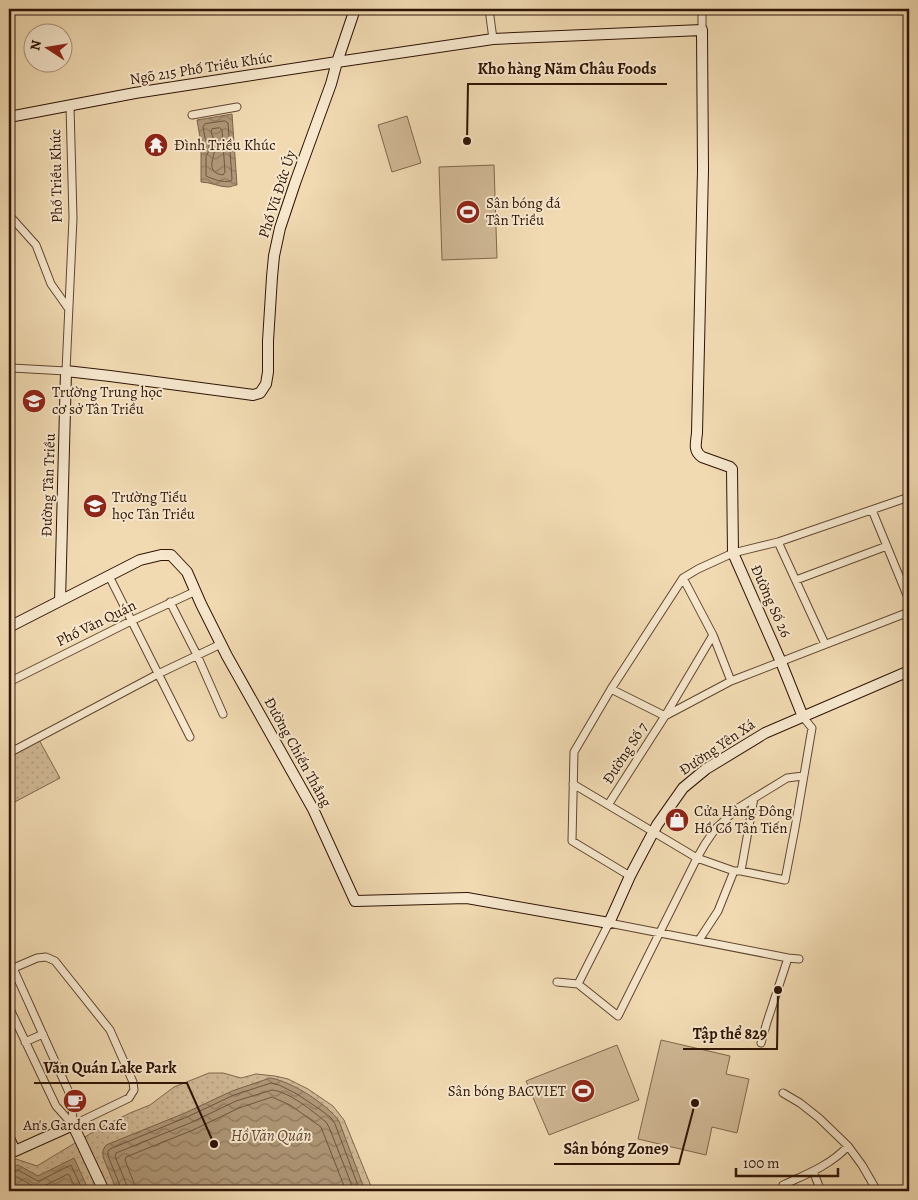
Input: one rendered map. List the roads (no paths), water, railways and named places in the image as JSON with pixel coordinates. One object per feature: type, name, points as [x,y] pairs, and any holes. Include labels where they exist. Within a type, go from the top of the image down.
[{"type":"street","name":"Phố Vũ Đức Úy","points":[[66,371],[254,395],[260,393],[266,384],[268,372],[272,276],[280,228],[355,9]]},
{"type":"street","points":[[489,9],[492,39]]},
{"type":"street","points":[[702,9],[703,170],[697,433],[695,448],[698,455],[732,469],[734,553]]},
{"type":"street","name":"Ngõ 215 Phố Triều Khúc","points":[[70,106],[135,93],[492,39],[702,30]]},
{"type":"street","name":"Phố Triều Khúc","points":[[9,117],[70,106],[73,218],[69,308]]},
{"type":"street","points":[[192,115],[237,107]]},
{"type":"street","points":[[9,215],[36,245],[51,284],[69,308]]},
{"type":"street","name":"Đường Tân Triều","points":[[60,600],[69,308]]},
{"type":"street","points":[[9,369],[66,371]]},
{"type":"street","points":[[630,876],[572,841],[574,752],[611,689],[683,578],[734,553],[778,542],[909,497]]},
{"type":"street","points":[[872,510],[909,600]]},
{"type":"street","points":[[778,542],[826,644]]},
{"type":"street","points":[[796,580],[887,546]]},
{"type":"street","name":"Đường Số 26","points":[[734,553],[802,716]]},
{"type":"street","name":"Đường Chiến Thắng","points":[[9,627],[140,560],[161,555],[171,555],[187,572],[221,644],[313,809],[355,901],[468,898],[609,923]]},
{"type":"street","points":[[109,576],[190,737]]},
{"type":"street","points":[[683,578],[713,635],[732,681]]},
{"type":"street","name":"Phố Văn Quán","points":[[9,682],[196,591]]},
{"type":"street","points":[[170,602],[197,655],[223,714]]},
{"type":"street","points":[[611,689],[665,716],[732,681],[909,612]]},
{"type":"street","name":"Đường Số 7","points":[[608,805],[665,716],[713,635]]},
{"type":"street","points":[[9,753],[158,674],[221,644]]},
{"type":"street","name":"Đường Yên Xá","points":[[578,984],[656,825],[683,788],[706,769],[764,733],[909,671]]},
{"type":"street","points":[[573,784],[697,858],[738,871],[785,880],[812,728],[802,716]]},
{"type":"street","points":[[557,982],[578,984],[618,1016],[697,858],[716,828],[738,808],[787,778],[803,776]]},
{"type":"street","points":[[700,940],[718,911],[738,871],[754,798]]},
{"type":"street","points":[[609,923],[799,960]]},
{"type":"street","points":[[9,1138],[12,1153],[73,1126],[129,1098],[134,1090],[133,1082],[110,1030],[55,961],[46,957],[37,958],[11,969],[72,1099],[73,1126]]},
{"type":"street","points":[[761,1043],[766,1022],[788,958]]},
{"type":"street","points":[[9,1006],[56,1106],[73,1126],[104,1191]]},
{"type":"street","points":[[26,1042],[43,1034]]},
{"type":"street","points":[[783,1093],[819,1118],[848,1146],[877,1191]]},
{"type":"street","points":[[785,1191],[783,1185],[835,1158],[848,1146]]},
{"type":"street","points":[[813,1171],[822,1191]]},
{"type":"water","points":[[232,114],[237,185],[225,187],[201,182],[201,151],[204,151],[204,143],[201,143],[197,120]]},
{"type":"water","name":"Hồ Văn Quán","points":[[270,1078],[298,1088],[308,1094],[339,1121],[365,1191],[117,1191],[103,1157],[103,1150],[106,1145],[185,1113],[232,1091]]},
{"type":"water","points":[[74,1158],[89,1191],[9,1191],[9,1168],[18,1165],[38,1176]]},
{"type":"place","name":"Kho hàng Năm Châu Foods","points":[[467,141]]},
{"type":"place","name":"Đình Triều Khúc","points":[[156,145]]},
{"type":"place","name":"Sân bóng đá Tân Triều","points":[[468,212]]},
{"type":"place","name":"Trường Trung học cơ sở Tân Triều","points":[[34,401]]},
{"type":"place","name":"Trường Tiểu học Tân Triều","points":[[95,506]]},
{"type":"place","name":"Cửa Hàng Đông Hồ Cổ Tân Tiến","points":[[677,820]]},
{"type":"place","name":"Tập thể 829","points":[[778,990]]},
{"type":"place","name":"Sân bóng BACVIET","points":[[583,1091]]},
{"type":"place","name":"An's Garden Cafe","points":[[75,1101]]},
{"type":"place","name":"Sân bóng Zone9","points":[[695,1103]]},
{"type":"place","name":"Văn Quán Lake Park","points":[[214,1144]]}]
